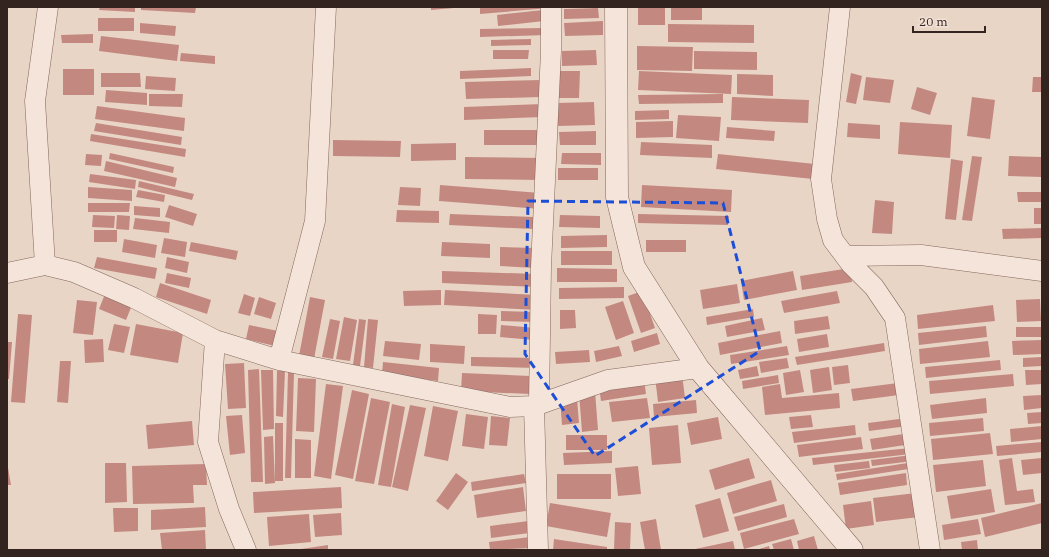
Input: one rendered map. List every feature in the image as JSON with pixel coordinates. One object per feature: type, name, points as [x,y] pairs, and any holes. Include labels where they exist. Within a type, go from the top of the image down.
[{"type":"street","points":[[45,265],[35,101],[48,7]]},
{"type":"street","points":[[279,360],[315,221],[326,7]]},
{"type":"street","points":[[538,550],[537,405],[541,267],[552,51],[552,7]]},
{"type":"street","points":[[616,7],[617,197],[634,267],[698,368],[852,550]]},
{"type":"street","points":[[840,7],[821,179],[826,219],[833,240],[845,256],[874,287],[895,318],[930,550]]},
{"type":"street","points":[[845,256],[921,255],[1042,271]]},
{"type":"street","points":[[7,273],[45,265],[74,272],[134,298],[215,340],[279,360],[510,407],[537,405],[608,380],[698,368]]},
{"type":"street","points":[[215,340],[208,442],[229,509],[246,550]]},
{"type":"highlighted area","points":[[528,201],[723,203],[760,351],[595,456],[525,354]]},
{"type":"building","points":[[100,7],[135,7],[135,12],[99,10]]},
{"type":"building","points":[[141,7],[196,7],[195,13],[141,10]]},
{"type":"building","points":[[431,7],[454,7],[454,8],[431,10]]},
{"type":"building","points":[[638,7],[665,7],[665,25],[638,25]]},
{"type":"building","points":[[671,7],[702,7],[702,20],[671,20]]},
{"type":"building","points":[[480,8],[550,8],[480,14]]},
{"type":"building","points":[[598,8],[599,18],[564,19],[564,9]]},
{"type":"building","points":[[543,10],[544,21],[498,26],[497,15]]},
{"type":"building","points":[[98,18],[134,18],[134,31],[98,31]]},
{"type":"building","points":[[603,21],[603,35],[565,36],[564,23]]},
{"type":"building","points":[[140,23],[176,26],[175,36],[140,33]]},
{"type":"building","points":[[668,24],[754,25],[754,43],[668,42]]},
{"type":"building","points":[[547,28],[547,35],[480,37],[480,29]]},
{"type":"building","points":[[93,34],[93,43],[62,43],[61,35]]},
{"type":"building","points":[[101,36],[179,45],[177,61],[99,51]]},
{"type":"building","points":[[531,39],[531,45],[491,46],[491,40]]},
{"type":"building","points":[[637,46],[693,47],[692,71],[637,70]]},
{"type":"building","points":[[493,50],[529,50],[528,59],[493,59]]},
{"type":"building","points":[[596,50],[597,65],[562,66],[562,51]]},
{"type":"building","points":[[694,51],[757,52],[757,70],[694,69]]},
{"type":"building","points":[[181,53],[215,56],[215,64],[180,61]]},
{"type":"building","points":[[531,68],[531,76],[460,79],[460,71]]},
{"type":"building","points":[[63,69],[94,69],[94,95],[63,95]]},
{"type":"building","points":[[559,71],[580,71],[579,98],[558,98]]},
{"type":"building","points":[[639,71],[732,75],[731,94],[638,90]]},
{"type":"building","points":[[101,73],[140,73],[141,87],[101,87]]},
{"type":"building","points":[[851,73],[862,76],[856,104],[846,102]]},
{"type":"building","points":[[737,74],[773,75],[773,96],[737,94]]},
{"type":"building","points":[[146,76],[176,78],[175,91],[145,89]]},
{"type":"building","points":[[866,77],[894,80],[890,103],[863,100]]},
{"type":"building","points":[[1033,77],[1042,77],[1042,92],[1032,92]]},
{"type":"building","points":[[541,80],[541,97],[466,99],[465,82]]},
{"type":"building","points":[[917,87],[937,93],[930,115],[911,109]]},
{"type":"building","points":[[106,90],[147,93],[147,105],[105,102]]},
{"type":"building","points":[[149,94],[183,94],[182,107],[149,106]]},
{"type":"building","points":[[723,94],[723,103],[639,104],[638,95]]},
{"type":"building","points":[[732,97],[809,100],[808,123],[731,120]]},
{"type":"building","points":[[972,97],[995,100],[990,139],[967,136]]},
{"type":"building","points":[[594,102],[595,125],[558,126],[557,103]]},
{"type":"building","points":[[543,104],[543,117],[464,120],[464,107]]},
{"type":"building","points":[[97,106],[185,118],[184,131],[95,119]]},
{"type":"building","points":[[669,110],[669,119],[635,120],[635,111]]},
{"type":"building","points":[[678,115],[721,117],[719,141],[676,138]]},
{"type":"building","points":[[673,121],[673,137],[636,138],[636,122]]},
{"type":"building","points":[[900,122],[952,125],[950,158],[898,154]]},
{"type":"building","points":[[96,123],[182,137],[181,145],[94,131]]},
{"type":"building","points":[[848,123],[880,125],[880,139],[847,137]]},
{"type":"building","points":[[727,127],[775,131],[774,141],[726,138]]},
{"type":"building","points":[[484,130],[542,130],[542,145],[484,145]]},
{"type":"building","points":[[596,131],[596,145],[560,145],[559,132]]},
{"type":"building","points":[[91,134],[186,149],[185,157],[90,141]]},
{"type":"building","points":[[333,140],[401,141],[400,157],[333,156]]},
{"type":"building","points":[[641,142],[712,145],[712,158],[640,155]]},
{"type":"building","points":[[456,143],[456,160],[411,161],[411,144]]},
{"type":"building","points":[[110,153],[174,167],[173,173],[109,159]]},
{"type":"building","points":[[562,153],[601,153],[601,165],[561,164]]},
{"type":"building","points":[[86,154],[102,155],[101,166],[85,165]]},
{"type":"building","points":[[718,154],[815,164],[813,179],[716,169]]},
{"type":"building","points":[[972,156],[982,157],[972,221],[962,220]]},
{"type":"building","points":[[1009,156],[1042,157],[1042,177],[1008,176]]},
{"type":"building","points":[[465,157],[540,158],[540,180],[465,179]]},
{"type":"building","points":[[951,159],[963,161],[956,220],[945,219]]},
{"type":"building","points":[[106,161],[177,178],[175,187],[104,171]]},
{"type":"building","points":[[558,168],[598,168],[598,180],[558,180]]},
{"type":"building","points":[[90,174],[136,180],[135,189],[89,182]]},
{"type":"building","points":[[139,181],[194,194],[192,200],[138,187]]},
{"type":"building","points":[[440,185],[541,193],[540,209],[439,201]]},
{"type":"building","points":[[642,185],[732,190],[731,212],[641,207]]},
{"type":"building","points":[[88,187],[132,190],[132,201],[88,198]]},
{"type":"building","points":[[400,187],[421,188],[420,206],[398,205]]},
{"type":"building","points":[[138,190],[165,195],[164,202],[136,197]]},
{"type":"building","points":[[1017,192],[1042,192],[1042,202],[1018,202]]},
{"type":"building","points":[[875,200],[894,202],[892,234],[872,233]]},
{"type":"building","points":[[88,203],[130,203],[129,212],[88,212]]},
{"type":"building","points":[[169,205],[197,214],[193,226],[165,217]]},
{"type":"building","points":[[134,206],[160,208],[160,217],[134,215]]},
{"type":"building","points":[[1034,208],[1042,208],[1042,224],[1034,224]]},
{"type":"building","points":[[397,210],[439,211],[439,223],[396,222]]},
{"type":"building","points":[[450,214],[534,217],[533,229],[449,225]]},
{"type":"building","points":[[638,214],[729,216],[728,225],[638,223]]},
{"type":"building","points":[[93,215],[115,216],[114,228],[92,227]]},
{"type":"building","points":[[117,215],[130,216],[129,230],[116,229]]},
{"type":"building","points":[[560,215],[600,216],[600,228],[559,227]]},
{"type":"building","points":[[135,218],[170,222],[169,233],[133,229]]},
{"type":"building","points":[[1042,228],[1042,238],[1003,239],[1002,229]]},
{"type":"building","points":[[94,230],[117,230],[117,242],[94,242]]},
{"type":"building","points":[[607,235],[607,247],[561,248],[561,236]]},
{"type":"building","points":[[164,238],[187,242],[185,257],[161,253]]},
{"type":"building","points":[[124,239],[157,245],[155,258],[122,252]]},
{"type":"building","points":[[646,240],[686,240],[686,252],[646,252]]},
{"type":"building","points":[[191,242],[238,251],[236,260],[189,251]]},
{"type":"building","points":[[442,242],[490,244],[490,258],[441,256]]},
{"type":"building","points":[[500,247],[536,248],[535,268],[500,266]]},
{"type":"building","points":[[561,251],[612,251],[612,265],[561,265]]},
{"type":"building","points":[[97,257],[157,268],[155,279],[94,268]]},
{"type":"building","points":[[167,257],[189,262],[187,273],[165,268]]},
{"type":"building","points":[[557,268],[617,269],[617,282],[557,282]]},
{"type":"building","points":[[850,268],[852,282],[802,290],[800,276]]},
{"type":"building","points":[[442,271],[537,274],[536,287],[442,283]]},
{"type":"building","points":[[793,271],[797,290],[744,300],[741,281]]},
{"type":"building","points":[[167,273],[191,278],[189,288],[165,283]]},
{"type":"building","points":[[160,283],[211,300],[207,314],[156,297]]},
{"type":"building","points":[[737,284],[740,303],[703,309],[700,290]]},
{"type":"building","points":[[624,287],[624,298],[559,299],[559,288]]},
{"type":"building","points":[[441,290],[441,305],[404,306],[403,291]]},
{"type":"building","points":[[445,290],[537,295],[537,310],[444,305]]},
{"type":"building","points":[[642,291],[655,328],[641,333],[628,296]]},
{"type":"building","points":[[837,291],[840,303],[784,313],[781,301]]},
{"type":"building","points":[[105,294],[132,305],[126,320],[99,309]]},
{"type":"building","points":[[244,294],[255,298],[250,316],[238,313]]},
{"type":"building","points":[[259,297],[276,303],[271,319],[254,314]]},
{"type":"building","points":[[310,297],[325,300],[314,359],[299,356]]},
{"type":"building","points":[[1040,299],[1041,321],[1017,322],[1016,300]]},
{"type":"building","points":[[77,300],[97,302],[93,335],[73,333]]},
{"type":"building","points":[[623,301],[634,333],[616,340],[605,307]]},
{"type":"building","points":[[993,305],[995,321],[918,329],[917,315]]},
{"type":"building","points":[[753,309],[754,317],[707,325],[706,317]]},
{"type":"building","points":[[560,310],[575,310],[576,328],[560,329]]},
{"type":"building","points":[[501,311],[536,312],[536,322],[501,321]]},
{"type":"building","points":[[18,314],[32,315],[25,403],[11,402]]},
{"type":"building","points":[[478,314],[497,315],[496,334],[478,334]]},
{"type":"building","points":[[828,316],[830,329],[795,334],[794,321]]},
{"type":"building","points":[[344,317],[357,320],[350,361],[336,359]]},
{"type":"building","points":[[762,318],[765,330],[727,337],[725,326]]},
{"type":"building","points":[[330,319],[340,321],[333,359],[322,357]]},
{"type":"building","points":[[359,319],[366,320],[360,366],[353,365]]},
{"type":"building","points":[[368,319],[378,320],[373,368],[364,367]]},
{"type":"building","points":[[114,324],[130,327],[124,353],[108,350]]},
{"type":"building","points":[[136,324],[183,333],[178,363],[130,355]]},
{"type":"building","points":[[249,325],[278,331],[275,346],[246,339]]},
{"type":"building","points":[[501,325],[535,328],[534,340],[500,337]]},
{"type":"building","points":[[986,326],[987,337],[919,345],[918,333]]},
{"type":"building","points":[[1016,327],[1042,327],[1042,337],[1016,337]]},
{"type":"building","points":[[780,331],[782,343],[720,355],[718,343]]},
{"type":"building","points":[[657,333],[660,344],[634,352],[631,341]]},
{"type":"building","points":[[827,334],[829,347],[799,352],[797,339]]},
{"type":"building","points":[[103,339],[104,362],[85,363],[84,340]]},
{"type":"building","points":[[1042,340],[1042,354],[1013,355],[1012,341]]},
{"type":"building","points":[[385,341],[421,344],[419,360],[383,356]]},
{"type":"building","points":[[988,341],[990,357],[920,364],[919,349]]},
{"type":"building","points":[[7,342],[12,342],[9,379],[7,379]]},
{"type":"building","points":[[884,343],[885,351],[797,365],[795,357]]},
{"type":"building","points":[[430,344],[465,346],[464,364],[430,362]]},
{"type":"building","points":[[619,346],[622,356],[596,362],[594,351]]},
{"type":"building","points":[[787,346],[789,355],[731,364],[730,355]]},
{"type":"building","points":[[589,350],[590,362],[556,364],[555,352]]},
{"type":"building","points":[[471,357],[536,358],[536,368],[471,366]]},
{"type":"building","points":[[1042,357],[1042,366],[1023,367],[1023,358]]},
{"type":"building","points":[[787,358],[789,368],[761,373],[759,362]]},
{"type":"building","points":[[1000,360],[1001,370],[926,378],[925,367]]},
{"type":"building","points":[[60,361],[71,361],[68,403],[57,402]]},
{"type":"building","points":[[383,362],[439,368],[438,381],[382,374]]},
{"type":"building","points":[[244,363],[246,408],[228,409],[225,364]]},
{"type":"building","points":[[848,365],[850,383],[834,385],[832,367]]},
{"type":"building","points":[[757,366],[759,376],[740,379],[738,370]]},
{"type":"building","points":[[829,367],[832,390],[813,393],[810,370]]},
{"type":"building","points":[[259,369],[263,482],[251,482],[248,370]]},
{"type":"building","points":[[261,370],[273,370],[274,429],[263,430]]},
{"type":"building","points":[[800,370],[804,392],[786,395],[783,373]]},
{"type":"building","points":[[1025,370],[1042,370],[1042,384],[1026,385]]},
{"type":"building","points":[[277,371],[285,371],[283,417],[276,416]]},
{"type":"building","points":[[288,372],[294,372],[291,478],[285,478]]},
{"type":"building","points":[[462,373],[530,376],[530,394],[461,391]]},
{"type":"building","points":[[682,374],[685,398],[658,402],[655,377]]},
{"type":"building","points":[[1013,374],[1014,386],[930,394],[929,381]]},
{"type":"building","points":[[778,375],[779,383],[743,389],[742,381]]},
{"type":"building","points":[[298,378],[316,379],[314,432],[296,431]]},
{"type":"building","points":[[644,379],[646,394],[601,401],[599,387]]},
{"type":"building","points":[[898,383],[899,395],[853,401],[851,389]]},
{"type":"building","points":[[326,384],[343,386],[331,479],[314,476]]},
{"type":"building","points":[[780,384],[782,398],[771,399],[839,393],[840,408],[765,415],[762,387]]},
{"type":"building","points":[[352,390],[369,394],[353,479],[335,475]]},
{"type":"building","points":[[595,391],[598,430],[582,432],[579,393]]},
{"type":"building","points":[[1042,395],[1042,408],[1024,410],[1023,396]]},
{"type":"building","points":[[371,398],[390,402],[374,484],[355,481]]},
{"type":"building","points":[[577,398],[579,423],[562,425],[560,400]]},
{"type":"building","points":[[647,398],[650,418],[612,422],[609,402]]},
{"type":"building","points":[[986,398],[987,413],[932,419],[930,405]]},
{"type":"building","points":[[696,400],[697,413],[654,417],[653,404]]},
{"type":"building","points":[[392,404],[405,407],[391,487],[378,485]]},
{"type":"building","points":[[410,405],[426,408],[408,491],[392,487]]},
{"type":"building","points":[[433,406],[458,411],[448,461],[424,456]]},
{"type":"building","points":[[1042,412],[1042,423],[1028,424],[1027,413]]},
{"type":"building","points":[[466,414],[488,417],[484,449],[462,446]]},
{"type":"building","points":[[242,415],[245,453],[230,455],[226,416]]},
{"type":"building","points":[[811,415],[813,427],[791,429],[789,417]]},
{"type":"building","points":[[491,416],[510,418],[507,446],[489,445]]},
{"type":"building","points":[[718,417],[722,439],[691,445],[687,423]]},
{"type":"building","points":[[907,418],[908,426],[869,431],[868,423]]},
{"type":"building","points":[[983,418],[984,431],[930,436],[929,423]]},
{"type":"building","points":[[192,421],[194,445],[148,449],[146,425]]},
{"type":"building","points":[[275,423],[283,423],[283,481],[275,481]]},
{"type":"building","points":[[678,425],[681,463],[652,465],[649,428]]},
{"type":"building","points":[[855,425],[856,435],[794,443],[792,432]]},
{"type":"building","points":[[1042,426],[1042,439],[1011,442],[1010,429]]},
{"type":"building","points":[[910,433],[912,444],[872,450],[870,439]]},
{"type":"building","points":[[990,433],[993,454],[933,460],[931,439]]},
{"type":"building","points":[[566,435],[607,435],[607,450],[566,450]]},
{"type":"building","points":[[273,436],[275,483],[265,484],[264,437]]},
{"type":"building","points":[[861,437],[863,449],[799,457],[797,445]]},
{"type":"building","points":[[295,439],[311,440],[311,478],[295,478]]},
{"type":"building","points":[[1042,442],[1042,452],[997,456],[996,446]]},
{"type":"building","points":[[910,448],[911,454],[813,465],[812,458]]},
{"type":"building","points":[[612,451],[612,463],[564,465],[563,453]]},
{"type":"building","points":[[912,455],[913,461],[872,466],[871,460]]},
{"type":"building","points":[[749,458],[755,478],[715,490],[709,470]]},
{"type":"building","points":[[1012,458],[1017,491],[1033,489],[1035,502],[1005,505],[999,460]]},
{"type":"building","points":[[1042,458],[1042,473],[1023,475],[1021,460]]},
{"type":"building","points":[[983,460],[986,486],[936,492],[933,465]]},
{"type":"building","points":[[869,461],[870,468],[835,472],[834,465]]},
{"type":"building","points":[[7,462],[11,485],[7,485]]},
{"type":"building","points":[[914,462],[915,468],[837,480],[836,474]]},
{"type":"building","points":[[105,463],[126,463],[127,502],[105,503]]},
{"type":"building","points":[[206,464],[207,485],[193,485],[194,503],[133,504],[132,466]]},
{"type":"building","points":[[638,466],[641,494],[618,496],[615,468]]},
{"type":"building","points":[[456,473],[468,482],[448,510],[436,501]]},
{"type":"building","points":[[906,473],[907,485],[840,495],[838,483]]},
{"type":"building","points":[[524,474],[526,483],[472,491],[471,482]]},
{"type":"building","points":[[557,474],[611,474],[611,499],[557,499]]},
{"type":"building","points":[[771,480],[777,501],[733,514],[727,493]]},
{"type":"building","points":[[341,487],[342,508],[254,513],[253,492]]},
{"type":"building","points":[[523,487],[526,511],[477,518],[474,495]]},
{"type":"building","points":[[991,489],[995,512],[951,519],[947,496]]},
{"type":"building","points":[[916,493],[919,517],[876,522],[873,498]]},
{"type":"building","points":[[720,498],[729,531],[703,538],[695,505]]},
{"type":"building","points":[[871,501],[874,525],[846,529],[843,505]]},
{"type":"building","points":[[550,503],[611,513],[607,537],[546,526]]},
{"type":"building","points":[[1042,503],[1042,523],[985,537],[981,518]]},
{"type":"building","points":[[784,504],[787,517],[738,531],[734,517]]},
{"type":"building","points":[[205,507],[206,527],[151,530],[151,510]]},
{"type":"building","points":[[113,508],[138,508],[138,531],[114,532]]},
{"type":"building","points":[[341,513],[342,535],[315,537],[313,515]]},
{"type":"building","points":[[309,514],[311,542],[269,546],[267,517]]},
{"type":"building","points":[[656,519],[661,550],[645,550],[640,522]]},
{"type":"building","points":[[794,519],[799,534],[744,549],[740,533]]},
{"type":"building","points":[[978,519],[981,534],[944,540],[942,525]]},
{"type":"building","points":[[528,521],[530,533],[491,538],[490,526]]},
{"type":"building","points":[[615,522],[631,523],[630,550],[614,550]]},
{"type":"building","points":[[205,530],[206,550],[162,550],[160,533]]},
{"type":"building","points":[[814,536],[818,550],[799,550],[797,541]]},
{"type":"building","points":[[530,537],[531,548],[490,550],[489,542]]},
{"type":"building","points":[[554,539],[607,547],[607,550],[553,550]]},
{"type":"building","points":[[791,539],[794,550],[774,550],[772,544]]},
{"type":"building","points":[[977,540],[978,550],[962,550],[961,542]]},
{"type":"building","points":[[733,541],[735,550],[695,550],[695,549]]},
{"type":"building","points":[[328,545],[328,550],[301,550],[301,549]]},
{"type":"building","points":[[769,546],[770,550],[756,550]]}]
